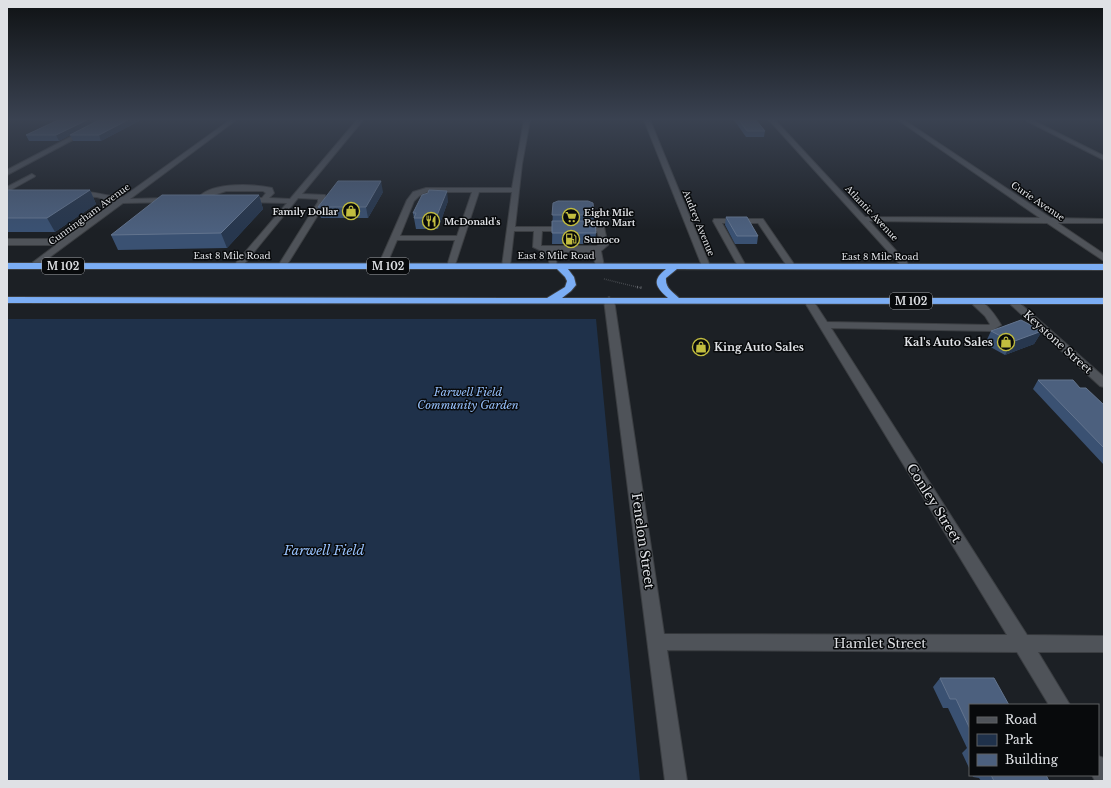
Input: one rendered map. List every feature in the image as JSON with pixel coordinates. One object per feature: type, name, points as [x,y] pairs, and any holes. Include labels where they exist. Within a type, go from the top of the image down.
[{"type":"highway","name":"East 8 Mile Road","points":[[7,266],[1104,267]]},
{"type":"highway","points":[[7,270],[30,266]]},
{"type":"highway","points":[[549,300],[561,294],[571,284],[572,280],[571,276],[556,266]]},
{"type":"highway","points":[[675,266],[662,277],[660,283],[663,288],[676,300]]},
{"type":"highway","name":"M 102","points":[[7,300],[1104,301]]},
{"type":"street","points":[[7,173],[38,157]]},
{"type":"street","name":"Cunningham Avenue","points":[[30,266],[182,157]]},
{"type":"street","points":[[238,266],[329,157]]},
{"type":"street","points":[[506,266],[521,157]]},
{"type":"street","name":"Audrey Avenue","points":[[663,157],[706,266]]},
{"type":"street","name":"Atlantic Avenue","points":[[806,157],[907,267]]},
{"type":"street","name":"Curie Avenue","points":[[956,157],[1104,258]]},
{"type":"street","points":[[7,190],[32,176]]},
{"type":"street","points":[[226,200],[202,199],[208,192],[218,189],[269,190],[270,193],[264,200]]},
{"type":"street","points":[[382,266],[411,200],[420,192],[436,190],[516,190]]},
{"type":"street","points":[[451,266],[476,190]]},
{"type":"street","points":[[69,194],[94,194],[110,199],[123,200],[175,199]]},
{"type":"street","points":[[241,200],[322,197],[322,202],[282,266]]},
{"type":"street","points":[[864,219],[1104,221]]},
{"type":"street","points":[[742,266],[718,221],[760,221],[792,266]]},
{"type":"street","points":[[512,229],[601,229],[604,245],[596,250],[600,266]]},
{"type":"street","points":[[538,229],[537,247],[545,249],[599,248]]},
{"type":"street","points":[[395,238],[460,238]]},
{"type":"street","points":[[7,242],[65,242]]},
{"type":"street","points":[[545,249],[552,253],[556,266]]},
{"type":"street","name":"Fenelon Street","points":[[609,300],[676,781]]},
{"type":"street","name":"Conley Street","points":[[809,301],[1059,704]]},
{"type":"street","points":[[824,325],[991,328],[1000,325],[974,301]]},
{"type":"street","name":"Keystone Street","points":[[1012,301],[1104,383]]},
{"type":"street","points":[[1024,325],[1039,325]]},
{"type":"street","name":"Hamlet Street","points":[[656,642],[1104,644]]},
{"type":"path","points":[[601,279],[643,288],[646,290]]},
{"type":"green space","name":"Farwell Field","points":[[7,319],[596,319],[640,781],[7,781]]},
{"type":"building","points":[[338,181],[381,181],[366,207],[318,207]]},
{"type":"building","points":[[7,190],[90,190],[47,218],[7,218]]},
{"type":"building","points":[[429,190],[447,191],[436,218],[414,218],[416,213],[413,213],[422,195],[428,193]]},
{"type":"building","points":[[162,195],[259,195],[221,233],[111,235]]},
{"type":"building","points":[[558,201],[588,201],[593,203],[594,215],[552,215],[553,203]]},
{"type":"building","points":[[726,217],[747,217],[758,236],[737,236]]},
{"type":"building","points":[[552,221],[595,221],[596,233],[552,233]]},
{"type":"building","points":[[1021,320],[1042,331],[1012,342],[991,331]]},
{"type":"building","points":[[1038,380],[1073,380],[1080,388],[1086,388],[1104,405],[1104,448]]},
{"type":"building","points":[[940,678],[994,678],[1008,704],[969,704],[969,727],[956,699],[950,699]]},
{"type":"building","points":[[992,776],[1046,776],[1049,781],[994,781]]},
{"type":"place","name":"Family Dollar","points":[[351,211]]},
{"type":"place","name":"Eight Mile Petro Mart","points":[[571,217]]},
{"type":"place","name":"McDonald's","points":[[431,221]]},
{"type":"place","name":"Sunoco","points":[[571,239]]},
{"type":"place","name":"Kal's Auto Sales","points":[[1006,342]]},
{"type":"place","name":"King Auto Sales","points":[[701,347]]},
{"type":"park label","name":"Farwell Field Community Garden","points":[[468,398]]}]
